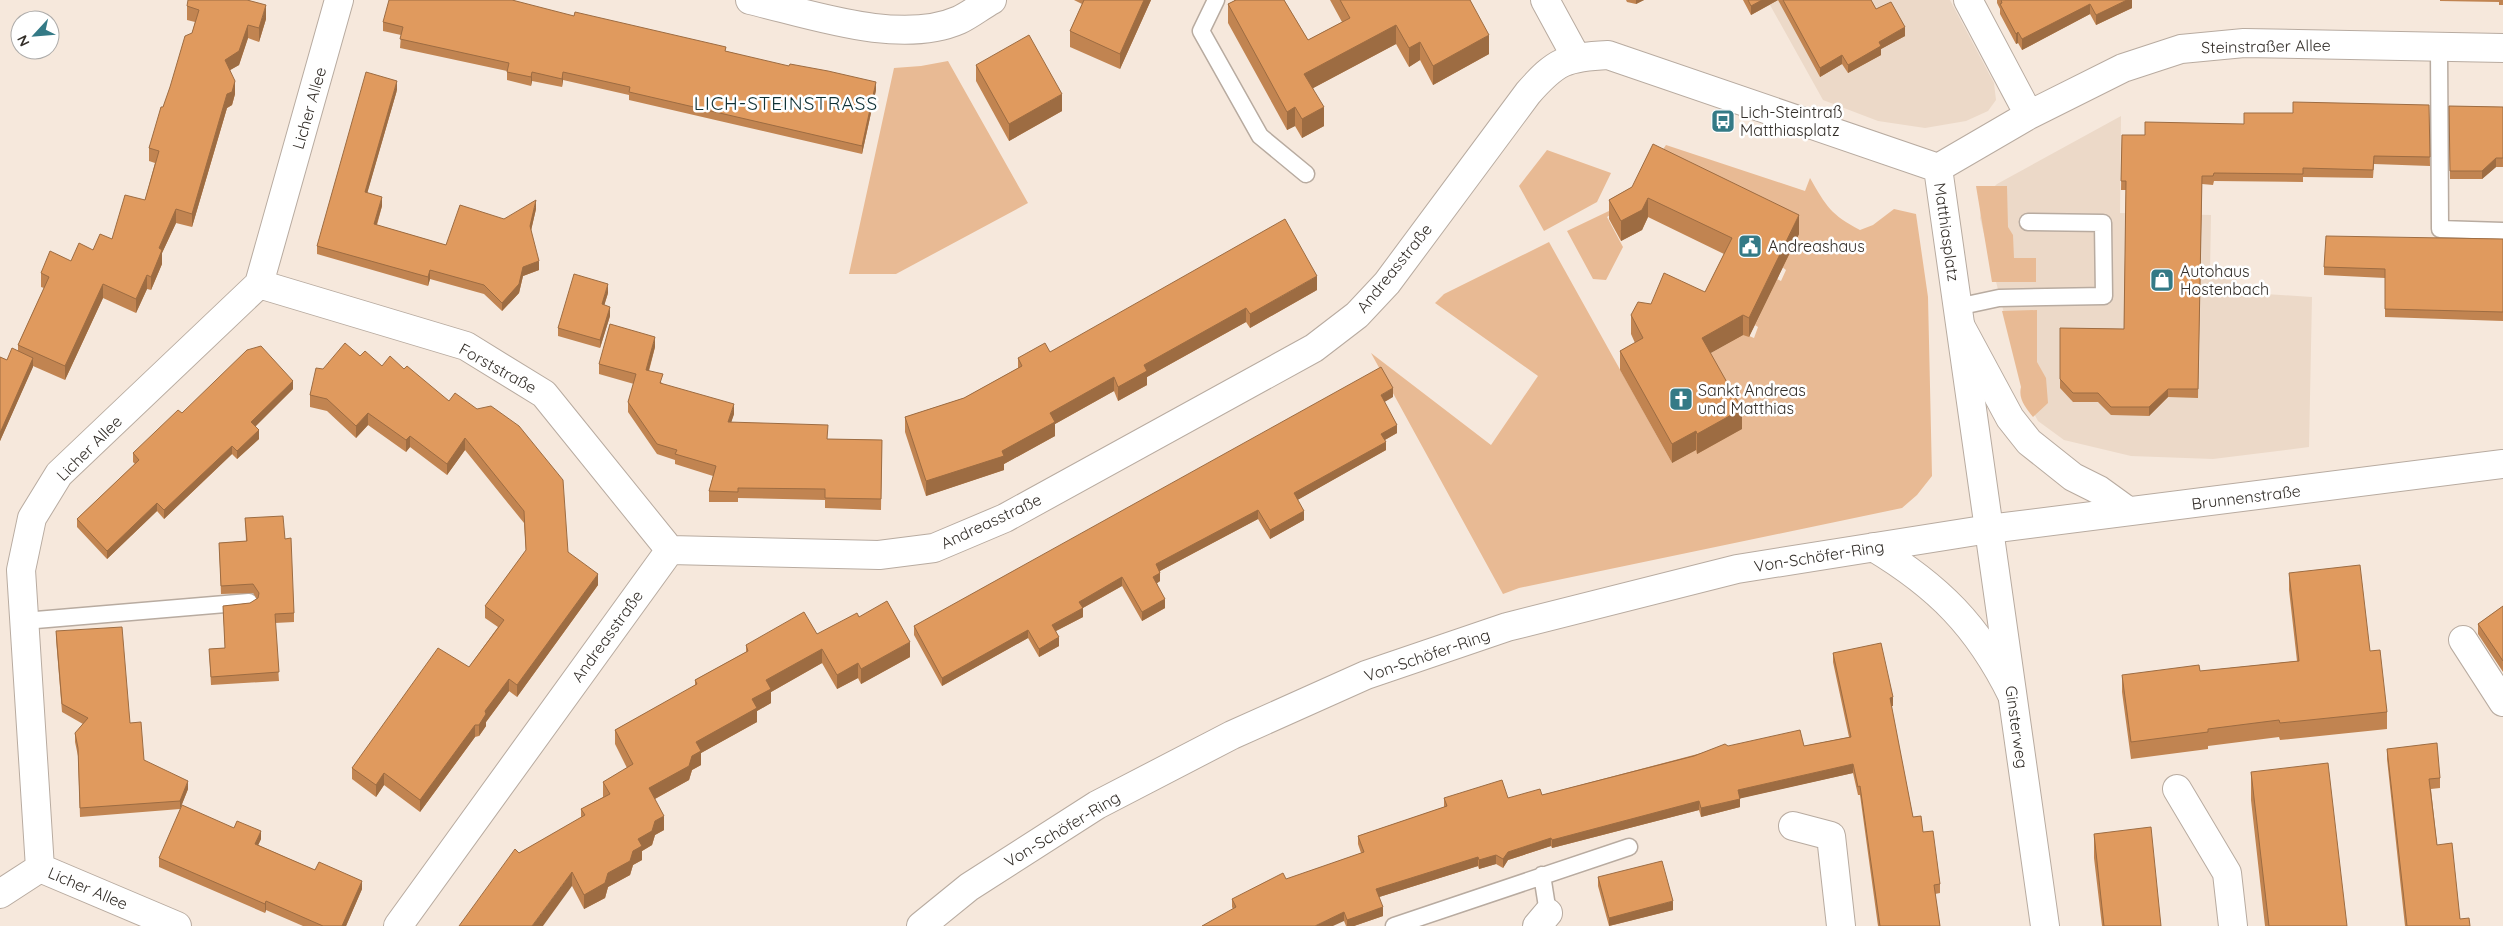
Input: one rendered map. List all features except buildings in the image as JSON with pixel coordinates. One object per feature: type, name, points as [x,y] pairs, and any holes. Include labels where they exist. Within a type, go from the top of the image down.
[{"type":"street","name":"Licher Allee","points":[[177,926],[40,868],[21,570],[32,518],[59,474],[259,284],[339,0]]},
{"type":"street","points":[[750,0],[878,29],[923,29],[959,20],[992,0]]},
{"type":"street","points":[[1545,0],[1576,57]]},
{"type":"street","points":[[1968,0],[2029,115]]},
{"type":"street","name":"Steinstraßer Allee","points":[[1938,168],[2029,115],[2122,68],[2181,48],[2244,43],[2503,48]]},
{"type":"street","name":"Matthiasplatz","points":[[1576,57],[1608,56],[1679,71],[1938,168],[1988,529]]},
{"type":"street","name":"Andreasstraße","points":[[398,926],[670,550],[879,555],[934,548],[1005,518],[1314,348],[1357,315],[1387,283],[1528,93],[1547,71],[1576,57]]},
{"type":"street","name":"Forststraße","points":[[259,284],[466,346],[544,394],[670,550]]},
{"type":"street","points":[[1959,317],[2010,418],[2029,442],[2067,472],[2099,490],[2128,511]]},
{"type":"street","name":"Brunnenstraße","points":[[1988,529],[2503,464]]},
{"type":"street","name":"Von-Schöfer-Ring","points":[[921,926],[969,887],[1097,805],[1232,735],[1366,676],[1507,626],[1737,569],[1988,529]]},
{"type":"street","name":"Ginsterweg","points":[[1988,529],[2045,926]]},
{"type":"street","points":[[1873,547],[1910,569],[1941,594],[1964,619],[2003,675],[2012,695]]},
{"type":"street","points":[[2463,640],[2503,702]]},
{"type":"street","points":[[2177,789],[2227,873],[2233,926]]},
{"type":"street","points":[[1793,826],[1831,836],[1841,926]]},
{"type":"street","points":[[0,894],[40,868]]},
{"type":"lane","points":[[1216,0],[1201,31],[1260,136],[1306,174]]},
{"type":"lane","points":[[2439,47],[2440,229],[2503,231]]},
{"type":"lane","points":[[1959,317],[1999,298],[2104,296],[2103,223],[2028,222]]},
{"type":"lane","points":[[24,621],[249,602]]},
{"type":"lane","points":[[1394,926],[1629,847]]},
{"type":"lane","points":[[1542,876],[1543,919]]},
{"type":"shaded area","points":[[1743,0],[1950,0],[1994,83],[1996,100],[1988,111],[1966,121],[1925,128],[1878,121],[1823,100],[1770,5],[1751,15]]},
{"type":"shaded area","points":[[948,61],[1028,203],[896,274],[849,274],[894,68]]},
{"type":"shaded area","points":[[2121,116],[2120,213],[2211,215],[2210,274],[2236,274],[2236,292],[2312,297],[2309,447],[2213,459],[2131,456],[2064,440],[2038,421],[2025,397],[1980,218],[1982,198],[1997,184]]},
{"type":"shaded area","points":[[1666,145],[1805,191],[1810,178],[1830,209],[1860,230],[1873,225],[1894,209],[1916,214],[1928,297],[1932,476],[1917,495],[1902,508],[1519,588],[1503,594],[1371,353],[1491,445],[1538,376],[1435,303],[1444,294],[1549,242],[1672,463],[1696,450],[1698,453],[1742,429],[1702,358],[1732,341],[1737,331],[1754,338],[1758,327],[1755,325],[1777,279],[1781,281],[1786,270],[1653,164]]},
{"type":"shaded area","points":[[1547,150],[1611,173],[1597,202],[1544,231],[1519,186]]},
{"type":"shaded area","points":[[1976,186],[2007,186],[2008,227],[2013,235],[2014,258],[2036,258],[2036,282],[1992,282]]},
{"type":"shaded area","points":[[1611,210],[1613,213],[1607,217],[1623,247],[1606,280],[1593,279],[1567,231]]},
{"type":"shaded area","points":[[2037,310],[2037,362],[2046,378],[2048,403],[2033,417],[2025,407],[2022,399],[2021,387],[2002,311]]},
{"type":"place","name":"Lich-Steintraß Matthiasplatz","points":[[1723,121]]},
{"type":"place","name":"Andreashaus","points":[[1750,246]]},
{"type":"place","name":"Autohaus Hostenbach","points":[[2162,280]]},
{"type":"place","name":"Sankt Andreas und Matthias","points":[[1681,399]]},
{"type":"district","name":"LICH-STEINSTRASS","points":[[786,103]]}]
